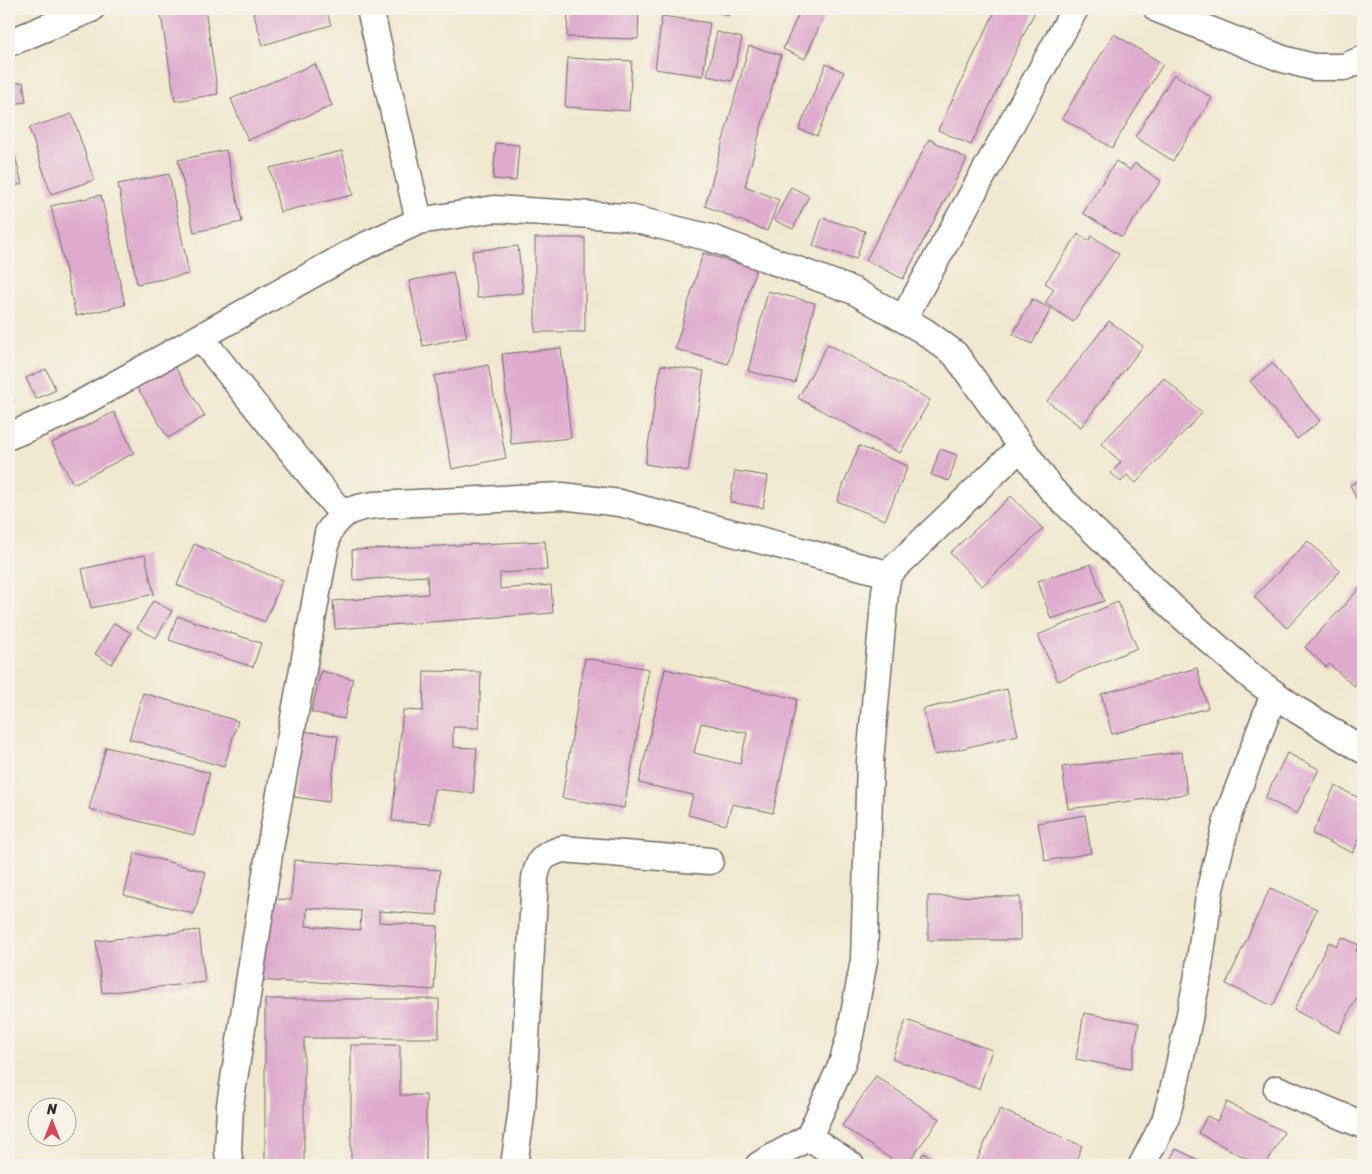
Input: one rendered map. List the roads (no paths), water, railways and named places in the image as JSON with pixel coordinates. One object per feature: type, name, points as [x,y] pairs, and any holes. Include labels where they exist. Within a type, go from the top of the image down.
[{"type":"street","points":[[9,43],[91,9]]},
{"type":"street","points":[[370,9],[419,221]]},
{"type":"street","points":[[903,319],[1075,9]]},
{"type":"street","points":[[1157,9],[1211,32],[1290,61],[1313,66],[1344,66],[1363,59]]},
{"type":"street","points":[[9,436],[62,414],[360,248],[419,221],[494,209],[625,217],[720,242],[854,291],[924,331],[955,354],[1051,489],[1174,609],[1254,679],[1274,694],[1296,710],[1363,750]]},
{"type":"street","points":[[200,337],[342,514]]},
{"type":"street","points":[[759,1165],[809,1138],[842,1064],[850,1036],[864,960],[870,761],[888,574],[1021,447]]},
{"type":"street","points":[[230,1165],[228,1151],[230,1105],[270,848],[328,533],[342,514],[357,507],[375,505],[562,496],[620,503],[888,574]]},
{"type":"street","points":[[1142,1165],[1165,1121],[1177,1075],[1196,981],[1210,889],[1229,813],[1274,694]]},
{"type":"street","points":[[514,1165],[522,1109],[535,878],[541,859],[550,853],[562,849],[710,862]]},
{"type":"street","points":[[1277,1089],[1363,1125]]},
{"type":"street","points":[[809,1138],[851,1165]]}]
